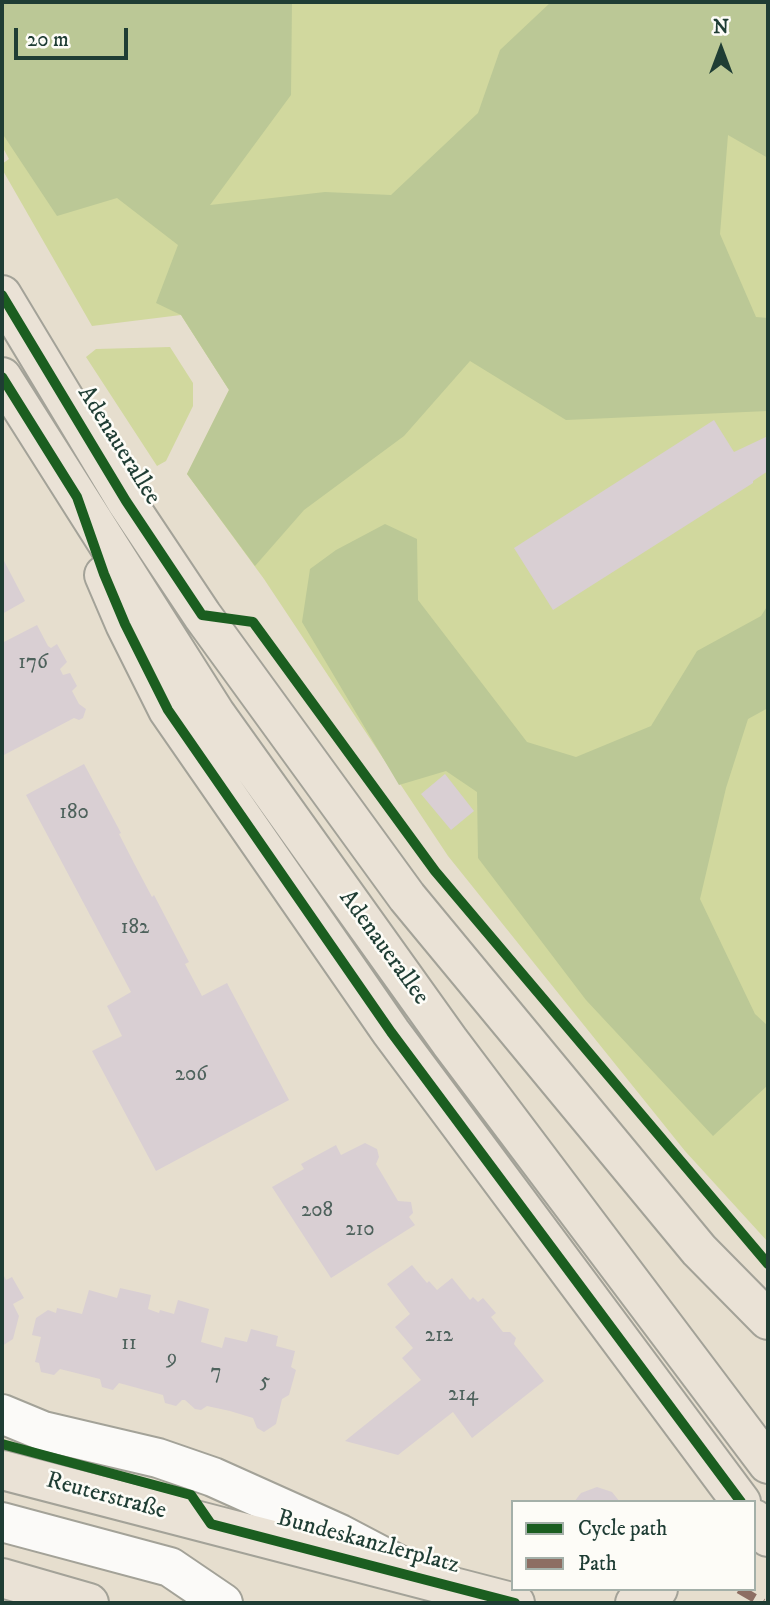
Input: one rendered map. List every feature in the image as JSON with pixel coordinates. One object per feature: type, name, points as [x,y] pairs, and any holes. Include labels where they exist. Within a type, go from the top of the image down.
[{"type":"main road","name":"Adenauerallee","points":[[2,295],[126,501],[202,615],[407,897],[699,1250],[768,1320]]},
{"type":"main road","name":"Adenauerallee","points":[[2,377],[215,713],[450,1042],[768,1464]]},
{"type":"main road","points":[[77,497],[109,587],[168,710],[391,1032],[724,1493]]},
{"type":"main road","name":"Reuterstraße","points":[[2,1470],[211,1524]]},
{"type":"main road","points":[[756,1522],[768,1537]]},
{"type":"main road","name":"Bundeskanzlerplatz","points":[[211,1524],[515,1603]]},
{"type":"main road","points":[[2,1578],[89,1603]]},
{"type":"main road","points":[[635,1603],[655,1591]]},
{"type":"street","name":"Bundeskanzlerplatz","points":[[2,1414],[43,1431],[158,1458],[213,1477],[340,1534],[425,1579]]},
{"type":"street","points":[[2,1522],[170,1567],[223,1603]]},
{"type":"green space","points":[[2,2],[768,2],[768,1242],[685,1151],[448,856],[264,579],[187,474],[229,390],[181,315],[92,326],[2,169],[2,164],[9,159],[2,146]]},
{"type":"green space","points":[[2,2],[292,2],[291,95],[210,205],[325,192],[391,195],[478,113],[500,50],[551,2],[768,2],[768,158],[728,135],[720,234],[756,317],[768,318],[768,411],[566,420],[470,361],[404,436],[304,510],[255,566],[187,474],[229,390],[181,315],[156,303],[178,245],[117,198],[57,216],[2,133]]},
{"type":"green space","points":[[170,347],[193,383],[193,406],[166,461],[157,466],[86,357],[96,349]]},
{"type":"green space","points":[[385,524],[417,539],[418,600],[527,742],[576,757],[651,726],[697,651],[761,616],[768,605],[768,708],[748,719],[726,788],[700,899],[755,1014],[768,1026],[768,1085],[713,1136],[586,1000],[478,858],[477,792],[446,771],[399,785],[302,622],[310,569],[336,550]]},
{"type":"building","points":[[714,420],[734,452],[768,436],[768,471],[553,610],[514,548]]},
{"type":"building","points":[[2,557],[25,601],[2,614]]},
{"type":"building","points":[[37,625],[48,646],[51,648],[57,644],[67,662],[60,669],[63,675],[70,673],[77,686],[72,691],[79,704],[86,709],[83,718],[74,718],[2,756],[2,643]]},
{"type":"building","points":[[84,764],[135,865],[189,962],[185,964],[202,996],[227,983],[289,1100],[156,1171],[92,1051],[122,1036],[107,1006],[131,992],[26,795]]},
{"type":"building","points":[[445,774],[474,811],[451,830],[421,794]]},
{"type":"building","points":[[365,1143],[377,1149],[379,1157],[376,1164],[398,1201],[411,1202],[413,1213],[409,1217],[415,1225],[331,1278],[272,1187],[304,1169],[301,1164],[336,1145],[341,1155]]},
{"type":"building","points":[[412,1265],[427,1283],[429,1281],[437,1290],[452,1278],[470,1300],[473,1297],[478,1302],[483,1298],[496,1313],[491,1317],[503,1332],[510,1332],[516,1338],[514,1344],[544,1381],[472,1438],[453,1412],[398,1455],[345,1441],[421,1380],[402,1358],[413,1348],[395,1327],[410,1314],[387,1284]]},
{"type":"building","points":[[2,1272],[6,1280],[12,1277],[24,1298],[13,1304],[19,1316],[13,1339],[2,1346]]},
{"type":"building","points":[[120,1288],[151,1295],[148,1309],[159,1313],[160,1310],[174,1314],[178,1300],[209,1309],[201,1342],[222,1348],[225,1337],[247,1342],[251,1329],[278,1336],[276,1346],[295,1351],[291,1367],[296,1370],[289,1395],[282,1399],[276,1424],[264,1432],[257,1428],[253,1418],[230,1411],[207,1406],[201,1410],[195,1409],[185,1400],[176,1406],[165,1403],[163,1395],[119,1383],[113,1390],[102,1387],[100,1379],[60,1369],[54,1375],[41,1372],[39,1363],[35,1362],[41,1337],[32,1335],[36,1318],[48,1310],[56,1313],[57,1308],[82,1314],[89,1290],[117,1298]]},
{"type":"building","points":[[597,1487],[612,1492],[618,1500],[576,1500],[581,1493]]},
{"type":"marked path","points":[[742,1591],[763,1603]]},
{"type":"cycle path","points":[[2,295],[126,501],[202,615],[253,622],[435,871],[768,1264]]},
{"type":"cycle path","points":[[2,377],[77,497],[125,624],[168,710],[391,1032],[740,1500]]},
{"type":"cycle path","points":[[2,1444],[191,1495],[211,1524],[515,1603]]}]
